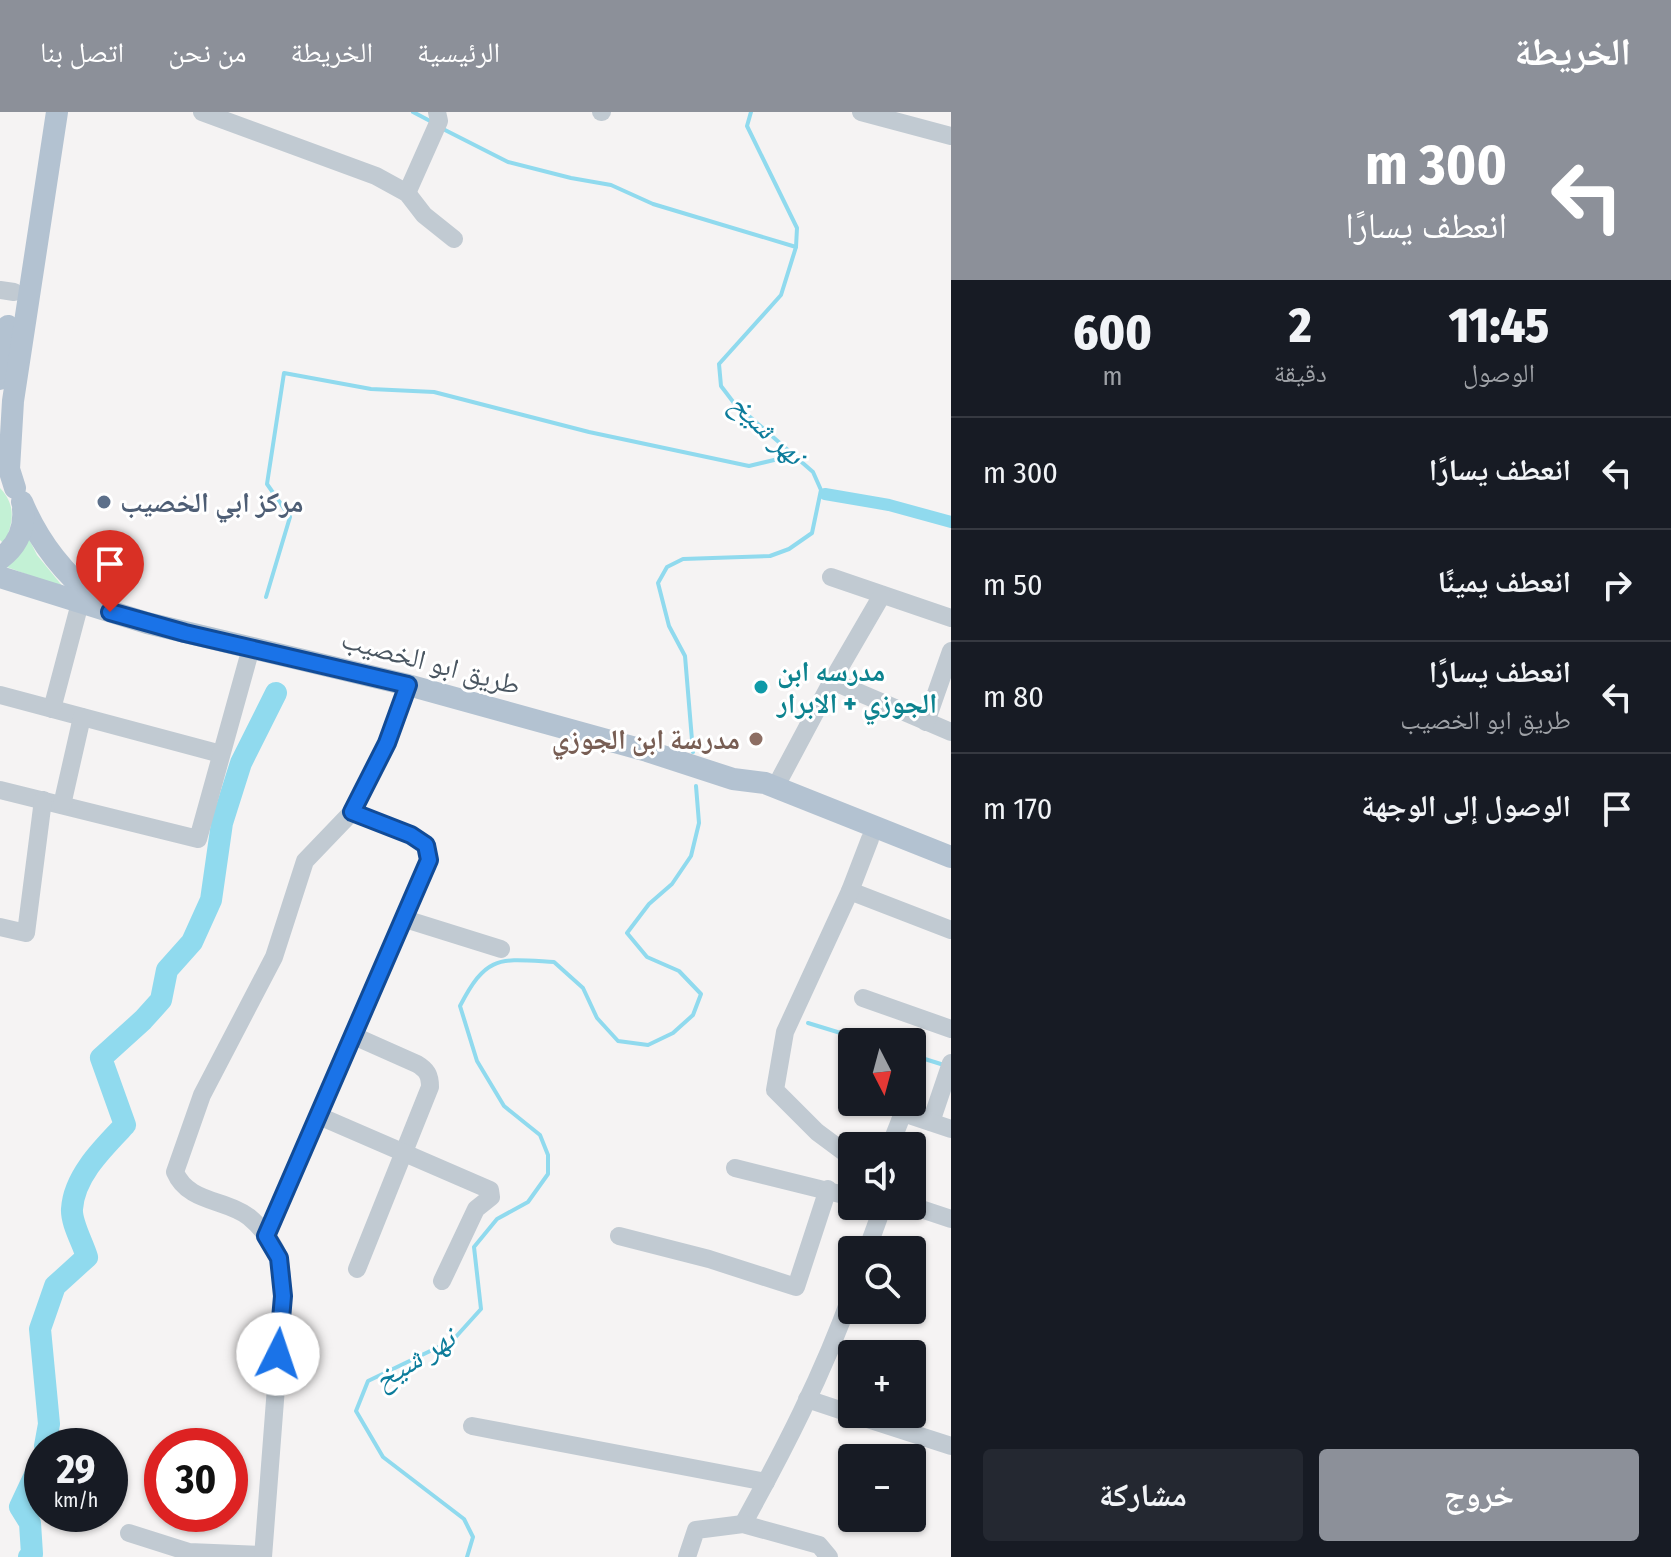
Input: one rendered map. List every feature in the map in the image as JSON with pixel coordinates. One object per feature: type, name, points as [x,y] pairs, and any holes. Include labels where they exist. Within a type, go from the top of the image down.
[{"type":"main road","points":[[0,379],[7,291],[44,112]]},
{"type":"main road","points":[[0,559],[17,542],[22,530],[9,469],[13,401],[57,112]]},
{"type":"main road","name":"طريق ابو الخصيب","points":[[12,488],[35,531],[62,570],[110,612]]},
{"type":"main road","name":"طريق ابو الخصيب","points":[[0,577],[110,612],[408,685],[647,751],[733,779],[761,796],[951,871]]},
{"type":"main road","name":"طريق ابو الخصيب","points":[[733,779],[755,780],[776,786],[951,857]]},
{"type":"street","points":[[202,112],[376,176],[407,193],[424,215],[454,239]]},
{"type":"street","points":[[861,112],[951,136]]},
{"type":"street","points":[[407,193],[430,144],[438,116]]},
{"type":"street","points":[[831,577],[951,618]]},
{"type":"street","points":[[776,786],[882,595]]},
{"type":"street","points":[[52,709],[80,603]]},
{"type":"street","points":[[0,790],[198,839],[251,648]]},
{"type":"street","points":[[926,722],[951,651]]},
{"type":"street","points":[[832,681],[951,732]]},
{"type":"street","points":[[129,1533],[189,1552],[263,1556],[283,1296],[279,1258],[266,1236],[248,1216],[200,1197],[179,1181],[175,1172],[202,1095],[274,957],[305,861],[352,812],[387,743],[408,685]]},
{"type":"street","points":[[0,695],[221,754]]},
{"type":"street","points":[[62,805],[82,717]]},
{"type":"street","points":[[0,927],[26,933],[43,800]]},
{"type":"street","points":[[266,1236],[429,860],[426,845],[411,835],[352,812]]},
{"type":"street","points":[[838,1148],[817,1132],[775,1090],[785,1032],[850,891],[870,839]]},
{"type":"street","points":[[850,891],[951,930]]},
{"type":"street","points":[[405,919],[501,949]]},
{"type":"street","points":[[863,998],[951,1029]]},
{"type":"street","points":[[354,1036],[417,1064],[426,1069],[430,1077],[430,1087],[357,1269]]},
{"type":"street","points":[[931,1122],[951,1063]]},
{"type":"street","points":[[896,1132],[903,1113],[951,1129]]},
{"type":"street","points":[[319,1116],[490,1190],[491,1197],[476,1209],[442,1281]]},
{"type":"street","points":[[735,1168],[838,1192]]},
{"type":"street","points":[[619,1236],[709,1259],[796,1287],[828,1189]]},
{"type":"street","points":[[926,1211],[951,1219]]},
{"type":"street","points":[[743,1524],[841,1324]]},
{"type":"street","points":[[807,1399],[838,1409]]},
{"type":"street","points":[[472,1426],[766,1482]]},
{"type":"street","points":[[895,1428],[951,1446]]},
{"type":"street","points":[[687,1557],[696,1530],[743,1524],[819,1545],[829,1557]]},
{"type":"green space","points":[[0,488],[9,501],[12,515],[4,544],[0,540]]},
{"type":"green space","points":[[29,539],[37,555],[64,588],[4,566]]},
{"type":"waterway","points":[[413,112],[432,122]]},
{"type":"waterway","name":"نهر شيخ","points":[[693,752],[685,656],[669,626],[658,583],[667,567],[683,559],[770,556],[789,549],[812,533],[821,490],[813,472],[734,403],[721,386],[719,364],[781,295],[796,247],[797,228],[747,126],[751,112]]},
{"type":"waterway","points":[[443,129],[508,162],[611,185],[653,204],[796,247]]},
{"type":"waterway","points":[[266,597],[290,517],[267,484],[284,373],[371,389],[434,392],[589,432],[749,466],[795,455]]},
{"type":"waterway","points":[[825,494],[889,505],[951,522]]},
{"type":"waterway","points":[[48,1428],[40,1329],[55,1286],[87,1257],[72,1215],[78,1185],[91,1163],[125,1125],[101,1058],[161,1000],[167,970],[192,942],[211,900],[222,823],[241,763],[276,693]]},
{"type":"waterway","name":"نهر شيخ","points":[[467,1557],[473,1537],[464,1519],[383,1457],[356,1411],[368,1381],[453,1340],[481,1309],[474,1247],[497,1219],[528,1202],[548,1174],[548,1155],[540,1135],[504,1106],[477,1061],[460,1006],[487,968],[496,963],[520,960],[554,962],[583,988],[597,1018],[618,1041],[648,1045],[673,1033],[693,1015],[701,994],[679,971],[647,957],[627,933],[649,904],[672,884],[691,856],[699,823],[696,786]]},
{"type":"waterway","points":[[808,1023],[838,1032]]},
{"type":"waterway","points":[[926,1059],[944,1065]]},
{"type":"waterway","points":[[24,1498],[20,1507],[24,1513]]},
{"type":"waterway","points":[[29,1557],[32,1554],[31,1532]]},
{"type":"place","name":"مركز ابي الخصيب","points":[[104,502]]},
{"type":"place","name":"مدرسه ابن الجوزي + الابرار","points":[[761,687]]},
{"type":"place","name":"مدرسة ابن الجوزي","points":[[756,739]]},
{"type":"route","points":[[110,612],[185,633],[408,685],[387,743],[352,812],[411,835],[426,845],[429,860],[266,1236],[279,1258],[283,1296],[278,1354]]}]
